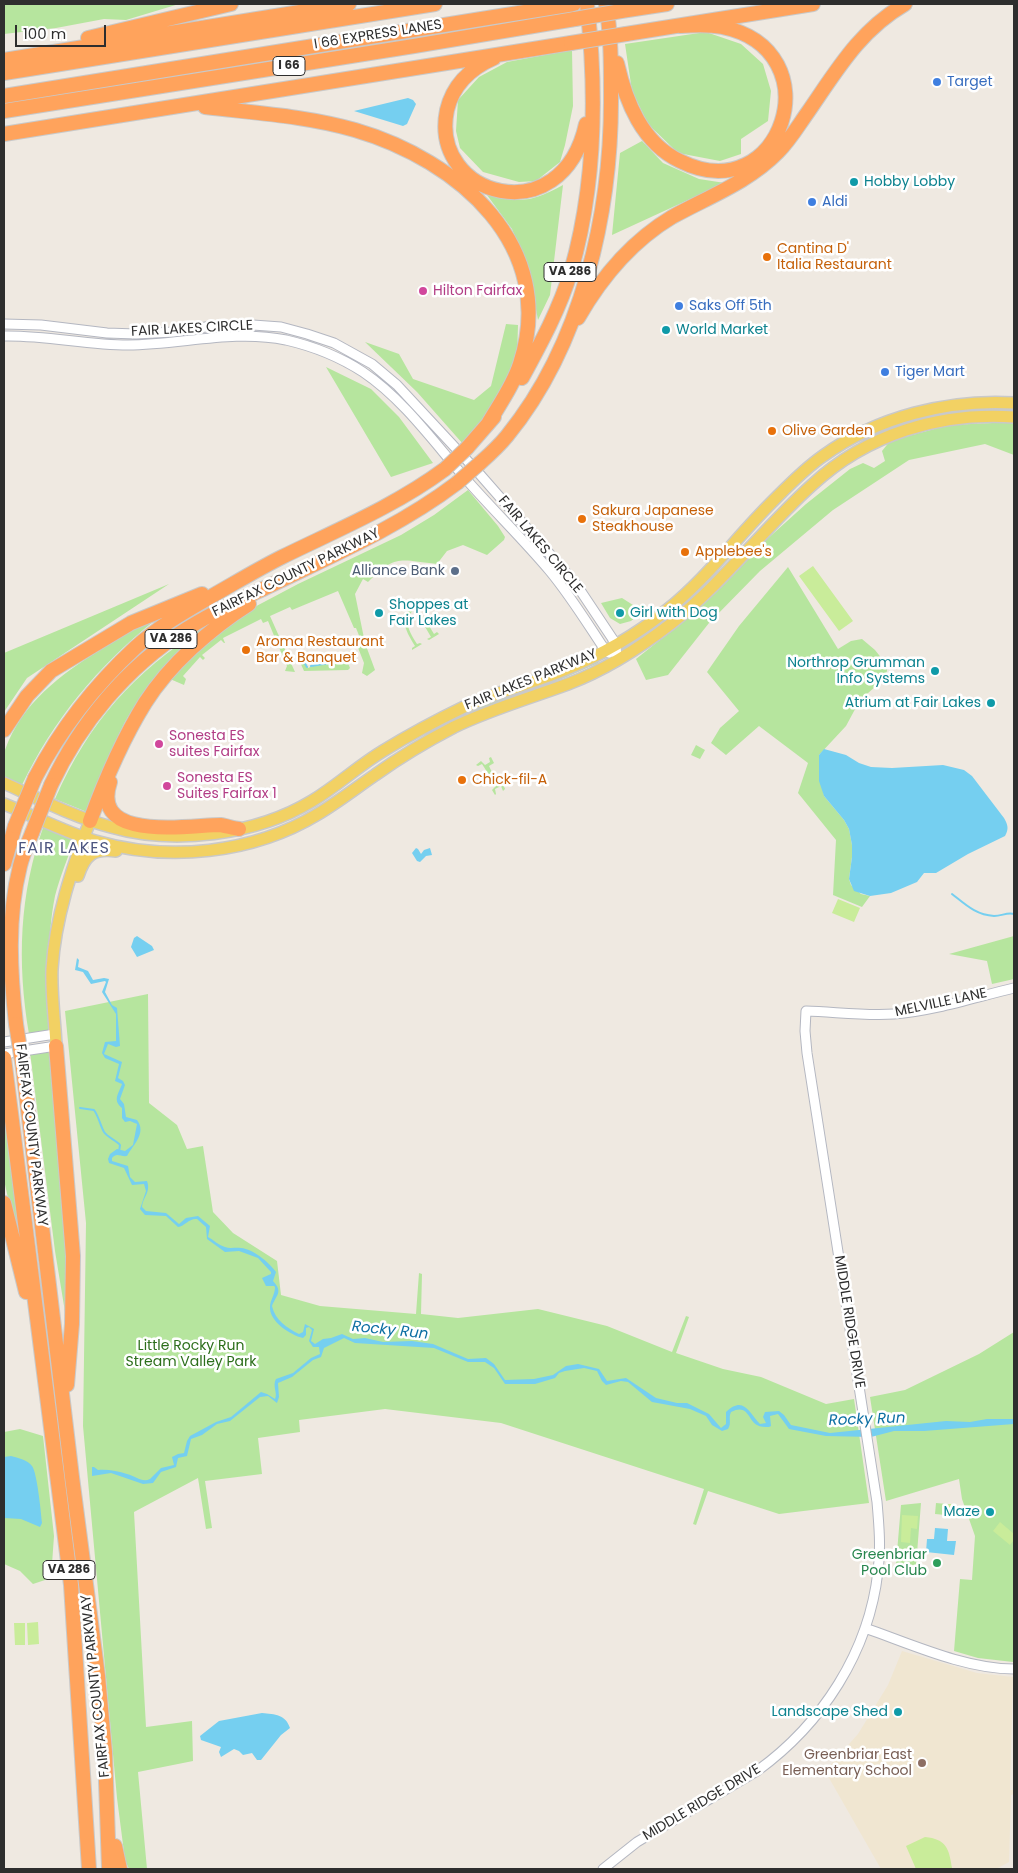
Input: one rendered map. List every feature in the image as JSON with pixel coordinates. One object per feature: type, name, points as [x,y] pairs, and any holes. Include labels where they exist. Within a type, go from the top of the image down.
[{"type":"highway","points":[[175,17],[209,4]]},
{"type":"highway","points":[[4,54],[85,39],[230,4]]},
{"type":"highway","points":[[4,60],[349,4]]},
{"type":"highway","name":"I 66 EXPRESS LANES","points":[[4,73],[435,4]]},
{"type":"highway","name":"I 66 EXPRESS LANES","points":[[4,96],[573,4]]},
{"type":"highway","name":"FAIRFAX COUNTY PARKWAY","points":[[4,864],[15,826],[46,757],[74,715],[104,679],[137,646],[169,621],[252,573],[360,520],[402,497],[445,469],[467,448],[499,412],[525,373],[546,333],[570,272],[583,216],[592,149],[592,69],[586,4]]},
{"type":"highway","name":"FAIRFAX COUNTY PARKWAY","points":[[109,1869],[105,1752],[95,1649],[76,1509],[11,976],[11,931],[18,875],[32,833],[65,755],[98,709],[125,679],[166,643],[215,612],[407,517],[457,483],[506,437],[519,420],[539,390],[564,343],[596,243],[608,178],[610,152],[610,27],[606,4]]},
{"type":"highway","name":"I 66","points":[[4,111],[667,4]]},
{"type":"highway","points":[[4,134],[813,4]]},
{"type":"highway","points":[[564,343],[595,291],[629,250],[662,224],[747,177],[769,161],[790,138],[845,58],[863,36],[878,22],[905,4]]},
{"type":"highway","points":[[613,43],[622,87],[627,99],[647,134],[658,147],[675,159],[703,169],[722,171],[742,166],[754,160],[765,150],[782,124],[786,110],[786,97],[784,82],[779,70],[772,58],[759,44],[739,32],[713,25],[680,26]]},
{"type":"highway","points":[[527,49],[498,57],[475,69],[456,88],[448,106],[446,126],[449,145],[458,164],[472,178],[495,190],[513,193],[538,188],[552,181],[570,164],[582,142],[587,122],[592,69]]},
{"type":"highway","points":[[189,105],[334,124],[378,138],[399,146],[438,167],[460,182],[480,201],[497,221],[511,244],[522,272],[528,303],[527,330],[519,366],[507,392],[488,424]]},
{"type":"highway","points":[[90,821],[121,746],[146,702],[158,686],[208,634],[261,595],[340,551]]},
{"type":"highway","points":[[4,730],[26,696],[51,671],[62,664],[131,623],[252,573]]},
{"type":"highway","points":[[121,746],[107,795],[111,809],[118,818],[133,824],[150,826],[186,828],[221,825],[239,829]]},
{"type":"highway","points":[[56,1040],[73,1256],[72,1324],[65,1415]]},
{"type":"highway","name":"FAIRFAX COUNTY PARKWAY","points":[[4,1064],[73,1602],[88,1867]]},
{"type":"highway","points":[[4,1203],[41,1351]]},
{"type":"highway","points":[[106,1799],[112,1821],[114,1844],[120,1869]]},
{"type":"main road","name":"FAIR LAKES PARKWAY","points":[[4,783],[90,821],[114,828],[160,836],[213,833],[239,829],[272,820],[311,802],[383,751],[460,710],[484,698],[561,671],[616,644],[667,610],[699,582],[770,504],[823,456],[848,440],[866,430],[924,411],[968,403],[1014,403]]},
{"type":"main road","name":"FAIR LAKES PARKWAY","points":[[4,804],[84,837],[135,850],[186,852],[237,846],[291,828],[331,806],[396,760],[445,732],[498,708],[568,684],[617,660],[652,638],[701,599],[810,486],[856,452],[897,433],[938,421],[991,416],[1014,417]]},
{"type":"main road","points":[[56,1040],[52,970],[57,933],[63,900],[90,821]]},
{"type":"main road","points":[[57,933],[64,923],[82,864],[91,854],[106,850],[162,857],[186,852]]},
{"type":"street","name":"FAIR LAKES CIRCLE","points":[[4,324],[41,325],[106,333],[136,334],[173,332],[212,326],[252,325],[281,327],[334,343],[372,364],[418,406],[563,568],[576,584],[616,644]]},
{"type":"street","name":"FAIR LAKES CIRCLE","points":[[4,336],[35,336],[96,344],[127,345],[166,344],[224,336],[266,337],[325,352],[345,362],[362,371],[391,394],[500,517],[550,570],[570,596],[605,650],[617,660]]},
{"type":"street","points":[[616,644],[617,660]]},
{"type":"street","name":"MELVILLE LANE","points":[[806,1011],[874,1014],[897,1013],[928,1008],[1014,988]]},
{"type":"street","name":"MIDDLE RIDGE DRIVE","points":[[603,1869],[637,1842],[749,1776],[781,1753],[797,1738],[826,1704],[849,1666],[865,1628],[876,1582],[879,1549],[877,1502],[807,1053],[806,1011]]},
{"type":"street","points":[[4,1042],[56,1040]]},
{"type":"street","points":[[4,1054],[56,1040]]},
{"type":"street","points":[[865,1628],[959,1660],[988,1667],[1014,1669]]},
{"type":"shaded area","name":"Greenbriar East Elementary School","points":[[902,1651],[977,1673],[1013,1677],[1010,1790],[1014,1790],[1014,1794],[1011,1795],[1009,1862],[996,1869],[881,1869],[825,1771],[858,1734],[888,1685]]},
{"type":"green space","points":[[4,4],[179,4],[126,20],[104,19],[56,28],[4,34]]},
{"type":"green space","points":[[706,32],[741,44],[763,64],[771,91],[768,121],[741,139],[741,154],[720,161],[678,153],[648,124],[632,91],[625,44]]},
{"type":"green space","points":[[572,50],[573,106],[560,162],[536,181],[519,182],[483,172],[460,148],[456,131],[458,100],[479,77],[507,62]]},
{"type":"green space","points":[[642,141],[663,163],[699,179],[725,183],[612,235],[620,153]]},
{"type":"green space","points":[[563,185],[550,295],[538,320],[529,272],[512,229],[487,195],[518,200],[534,198]]},
{"type":"green space","points":[[506,324],[518,325],[517,359],[490,414],[463,444],[417,392],[365,342],[399,354],[413,379],[474,400],[491,386]]},
{"type":"green space","points":[[326,367],[371,389],[399,417],[433,463],[391,477]]},
{"type":"green space","points":[[1014,422],[1014,455],[985,444],[909,460],[833,510],[760,571],[709,623],[668,675],[646,680],[636,659],[690,616],[765,541],[806,504],[850,469],[863,463],[874,468],[885,461],[882,451],[890,441],[949,425]]},
{"type":"green space","points":[[468,490],[498,526],[505,537],[504,540],[487,555],[463,545],[447,551],[437,564],[399,561],[385,567],[368,582],[363,579],[355,594],[365,643],[375,670],[367,676],[362,673],[364,663],[355,640],[360,638],[338,591],[292,610],[290,607],[270,616],[295,672],[285,671],[287,666],[278,645],[273,646],[277,643],[268,621],[263,623],[261,619],[223,638],[225,643],[221,640],[202,655],[205,658],[203,660],[200,657],[183,676],[186,679],[184,685],[170,679],[193,654],[247,611],[298,584],[401,535],[434,515]]},
{"type":"green space","points":[[813,566],[853,621],[839,631],[799,576]]},
{"type":"green space","points":[[788,567],[838,649],[851,641],[862,639],[875,650],[887,665],[887,671],[883,680],[860,700],[846,726],[819,755],[824,796],[849,829],[852,845],[849,879],[851,885],[861,894],[870,896],[862,907],[833,895],[836,840],[798,793],[808,763],[759,726],[726,755],[711,743],[720,728],[739,711],[707,672],[739,626]]},
{"type":"green space","points":[[169,584],[27,678],[4,712],[4,653]]},
{"type":"green space","points":[[418,598],[423,607],[420,605],[414,609],[408,618],[408,623],[417,644],[422,644],[412,650],[415,646],[408,634],[405,618],[418,603]]},
{"type":"green space","points":[[622,598],[633,605],[641,605],[648,608],[631,621],[620,624],[610,618],[601,603]]},
{"type":"green space","points":[[423,616],[434,634],[437,632],[439,634],[429,640],[427,639],[431,637],[424,625],[418,625],[419,619]]},
{"type":"green space","points":[[154,621],[114,656],[79,696],[48,738],[22,785],[4,777],[4,753],[12,733],[32,704],[57,680],[113,641]]},
{"type":"green space","points":[[204,627],[161,673],[131,711],[114,745],[87,812],[55,799],[83,745],[116,701],[156,663]]},
{"type":"green space","points":[[342,654],[345,656],[350,668],[348,670],[304,671],[300,662],[304,659],[308,668]]},
{"type":"green space","points":[[597,660],[599,661],[598,663],[564,678],[524,692],[424,737],[505,695]]},
{"type":"green space","points":[[696,745],[705,750],[700,759],[691,755]]},
{"type":"green space","points":[[491,757],[494,763],[489,766],[498,785],[503,784],[505,789],[503,791],[501,786],[495,789],[495,795],[492,790],[496,786],[482,764],[476,765],[481,761],[485,765],[490,762],[489,758]]},
{"type":"green space","points":[[44,825],[75,838],[55,896],[50,929],[51,1030],[29,1034],[23,981],[23,928],[29,877]]},
{"type":"green space","points":[[838,899],[860,908],[854,922],[832,913]]},
{"type":"green space","points":[[1014,936],[1014,979],[992,984],[987,961],[949,954]]},
{"type":"green space","name":"Little Rocky Run Stream Valley Park","points":[[148,994],[149,1103],[177,1125],[187,1149],[203,1146],[213,1212],[233,1233],[277,1261],[281,1295],[320,1306],[416,1314],[419,1273],[422,1274],[421,1314],[458,1318],[538,1309],[607,1326],[672,1352],[686,1316],[689,1317],[676,1353],[723,1369],[761,1377],[826,1404],[854,1399],[869,1503],[779,1514],[708,1491],[696,1525],[693,1524],[704,1489],[501,1423],[385,1409],[299,1420],[300,1432],[258,1438],[262,1474],[205,1481],[212,1528],[206,1529],[198,1478],[134,1512],[146,1727],[192,1721],[193,1761],[138,1772],[147,1869],[129,1869],[125,1860],[117,1798],[83,1426],[86,1223],[65,1011]]},
{"type":"green space","points":[[50,1050],[67,1222],[67,1324],[55,1251],[30,1052]]},
{"type":"green space","points":[[4,1114],[24,1270],[4,1180]]},
{"type":"green space","points":[[1014,1332],[1013,1662],[978,1658],[954,1651],[960,1579],[972,1580],[975,1536],[962,1499],[959,1479],[886,1501],[870,1397],[905,1390],[979,1354]]},
{"type":"green space","points":[[20,1429],[43,1436],[54,1536],[51,1578],[33,1584],[20,1571],[4,1564],[4,1432]]},
{"type":"green space","points":[[921,1503],[916,1566],[896,1564],[901,1505]]},
{"type":"green space","points":[[936,1503],[947,1504],[946,1515],[935,1514]]},
{"type":"green space","points":[[947,1504],[956,1504],[955,1516],[946,1515]]},
{"type":"green space","points":[[902,1515],[918,1516],[917,1529],[911,1528],[910,1543],[901,1542]]},
{"type":"green space","points":[[1000,1522],[1014,1534],[1014,1540],[1010,1545],[993,1531]]},
{"type":"green space","points":[[38,1622],[39,1644],[28,1645],[27,1623]]},
{"type":"green space","points":[[14,1623],[25,1623],[25,1645],[15,1645]]},
{"type":"green space","points":[[925,1837],[942,1842],[948,1850],[952,1868],[916,1869],[906,1846]]},
{"type":"water","points":[[408,98],[416,104],[407,124],[403,126],[354,111]]},
{"type":"water","points":[[824,749],[846,755],[859,763],[871,767],[892,768],[943,765],[964,770],[972,776],[1004,818],[1008,827],[1006,834],[936,873],[924,873],[917,882],[891,893],[870,896],[854,891],[849,879],[852,845],[849,829],[824,796],[819,781],[819,755]]},
{"type":"water","points":[[416,848],[421,854],[424,850],[430,848],[432,855],[426,856],[420,862],[417,861],[412,853]]},
{"type":"water","points":[[137,936],[152,946],[154,950],[137,957],[131,947],[134,938]]},
{"type":"water","name":"Rocky Run","points":[[77,958],[79,960],[78,967],[88,971],[93,980],[109,979],[105,992],[112,1005],[117,1008],[120,1046],[116,1047],[108,1044],[104,1054],[122,1062],[118,1078],[125,1085],[120,1099],[124,1104],[126,1117],[137,1120],[140,1125],[138,1139],[127,1156],[115,1155],[112,1161],[128,1166],[130,1177],[135,1182],[147,1181],[148,1188],[142,1207],[146,1211],[166,1213],[179,1224],[186,1218],[198,1216],[210,1226],[208,1237],[218,1244],[227,1248],[246,1249],[256,1253],[265,1260],[276,1272],[273,1281],[278,1288],[278,1293],[272,1306],[276,1315],[286,1326],[299,1334],[303,1332],[305,1324],[314,1329],[311,1341],[315,1344],[323,1339],[342,1334],[353,1339],[365,1338],[383,1342],[412,1341],[433,1344],[468,1359],[486,1358],[494,1364],[505,1380],[534,1379],[553,1375],[566,1366],[578,1364],[599,1369],[607,1381],[626,1378],[656,1398],[677,1403],[687,1403],[709,1414],[721,1428],[726,1424],[726,1412],[737,1405],[742,1405],[746,1408],[760,1424],[766,1423],[763,1417],[765,1412],[779,1411],[791,1425],[830,1433],[946,1421],[970,1422],[987,1419],[1014,1419],[1014,1424],[924,1431],[894,1431],[871,1437],[826,1436],[789,1429],[778,1414],[770,1416],[771,1426],[760,1426],[754,1423],[747,1413],[737,1410],[731,1412],[728,1429],[722,1431],[712,1425],[706,1416],[690,1409],[652,1402],[628,1382],[621,1381],[606,1385],[597,1371],[584,1368],[565,1371],[559,1373],[555,1378],[535,1384],[505,1384],[494,1368],[485,1362],[468,1362],[434,1348],[355,1343],[344,1338],[324,1348],[321,1357],[313,1360],[292,1377],[278,1383],[279,1397],[277,1403],[268,1396],[260,1397],[230,1421],[217,1424],[202,1435],[191,1439],[187,1456],[178,1458],[176,1467],[161,1472],[153,1483],[143,1484],[111,1473],[92,1476],[92,1467],[94,1467],[98,1470],[124,1473],[142,1480],[150,1479],[161,1468],[174,1465],[172,1457],[184,1453],[190,1436],[216,1422],[231,1417],[261,1392],[275,1399],[276,1379],[293,1373],[311,1358],[320,1354],[319,1347],[313,1347],[309,1341],[312,1330],[309,1327],[306,1328],[306,1335],[303,1338],[281,1327],[273,1317],[270,1307],[275,1287],[266,1286],[262,1278],[271,1274],[271,1272],[258,1258],[239,1251],[225,1252],[207,1239],[206,1227],[197,1219],[178,1227],[166,1216],[145,1215],[140,1209],[146,1191],[144,1184],[132,1185],[124,1168],[109,1163],[110,1154],[117,1149],[125,1151],[133,1145],[137,1124],[130,1121],[125,1122],[122,1118],[122,1108],[117,1099],[122,1084],[115,1081],[119,1064],[105,1058],[102,1053],[105,1042],[116,1041],[116,1014],[102,992],[106,982],[91,984],[83,972],[75,970]]},
{"type":"water","points":[[11,1456],[28,1462],[34,1470],[41,1510],[42,1523],[40,1527],[21,1519],[4,1518],[4,1457]]},
{"type":"water","points":[[935,1528],[948,1529],[947,1541],[956,1541],[954,1555],[926,1552],[927,1539],[934,1539]]},
{"type":"water","points":[[262,1713],[283,1718],[290,1728],[281,1735],[261,1760],[257,1760],[252,1753],[243,1755],[234,1749],[221,1757],[219,1752],[221,1747],[201,1740],[200,1736],[219,1721]]},
{"type":"waterway","points":[[302,659],[307,667]]},
{"type":"waterway","points":[[311,666],[336,662]]},
{"type":"waterway","points":[[952,894],[971,909],[982,914],[994,916],[1014,914]]},
{"type":"waterway","points":[[80,1108],[94,1110],[104,1132],[120,1145],[119,1152]]},
{"type":"place","name":"Target","points":[[937,82]]},
{"type":"place","name":"Hobby Lobby","points":[[854,182]]},
{"type":"place","name":"Aldi","points":[[812,202]]},
{"type":"place","name":"Cantina D' Italia Restaurant","points":[[767,257]]},
{"type":"place","name":"Hilton Fairfax","points":[[423,291]]},
{"type":"place","name":"Saks Off 5th","points":[[679,306]]},
{"type":"place","name":"World Market","points":[[666,330]]},
{"type":"place","name":"Tiger Mart","points":[[885,372]]},
{"type":"place","name":"Olive Garden","points":[[772,431]]},
{"type":"place","name":"Sakura Japanese Steakhouse","points":[[582,519]]},
{"type":"place","name":"Applebee's","points":[[685,552]]},
{"type":"place","name":"Alliance Bank","points":[[455,571]]},
{"type":"place","name":"Shoppes at Fair Lakes","points":[[379,613]]},
{"type":"place","name":"Girl with Dog","points":[[620,613]]},
{"type":"place","name":"Aroma Restaurant Bar & Banquet","points":[[246,650]]},
{"type":"place","name":"Northrop Grumman Info Systems","points":[[935,671]]},
{"type":"place","name":"Atrium at Fair Lakes","points":[[991,703]]},
{"type":"place","name":"Sonesta ES suites Fairfax","points":[[159,744]]},
{"type":"place","name":"Chick-fil-A","points":[[462,780]]},
{"type":"place","name":"Sonesta ES Suites Fairfax 1","points":[[167,786]]},
{"type":"place","name":"Maze","points":[[990,1512]]},
{"type":"place","name":"Greenbriar Pool Club","points":[[937,1563]]},
{"type":"place","name":"Landscape Shed","points":[[898,1712]]},
{"type":"place","name":"Greenbriar East Elementary School","points":[[922,1763]]},
{"type":"district","name":"FAIR LAKES","points":[[64,849]]}]
